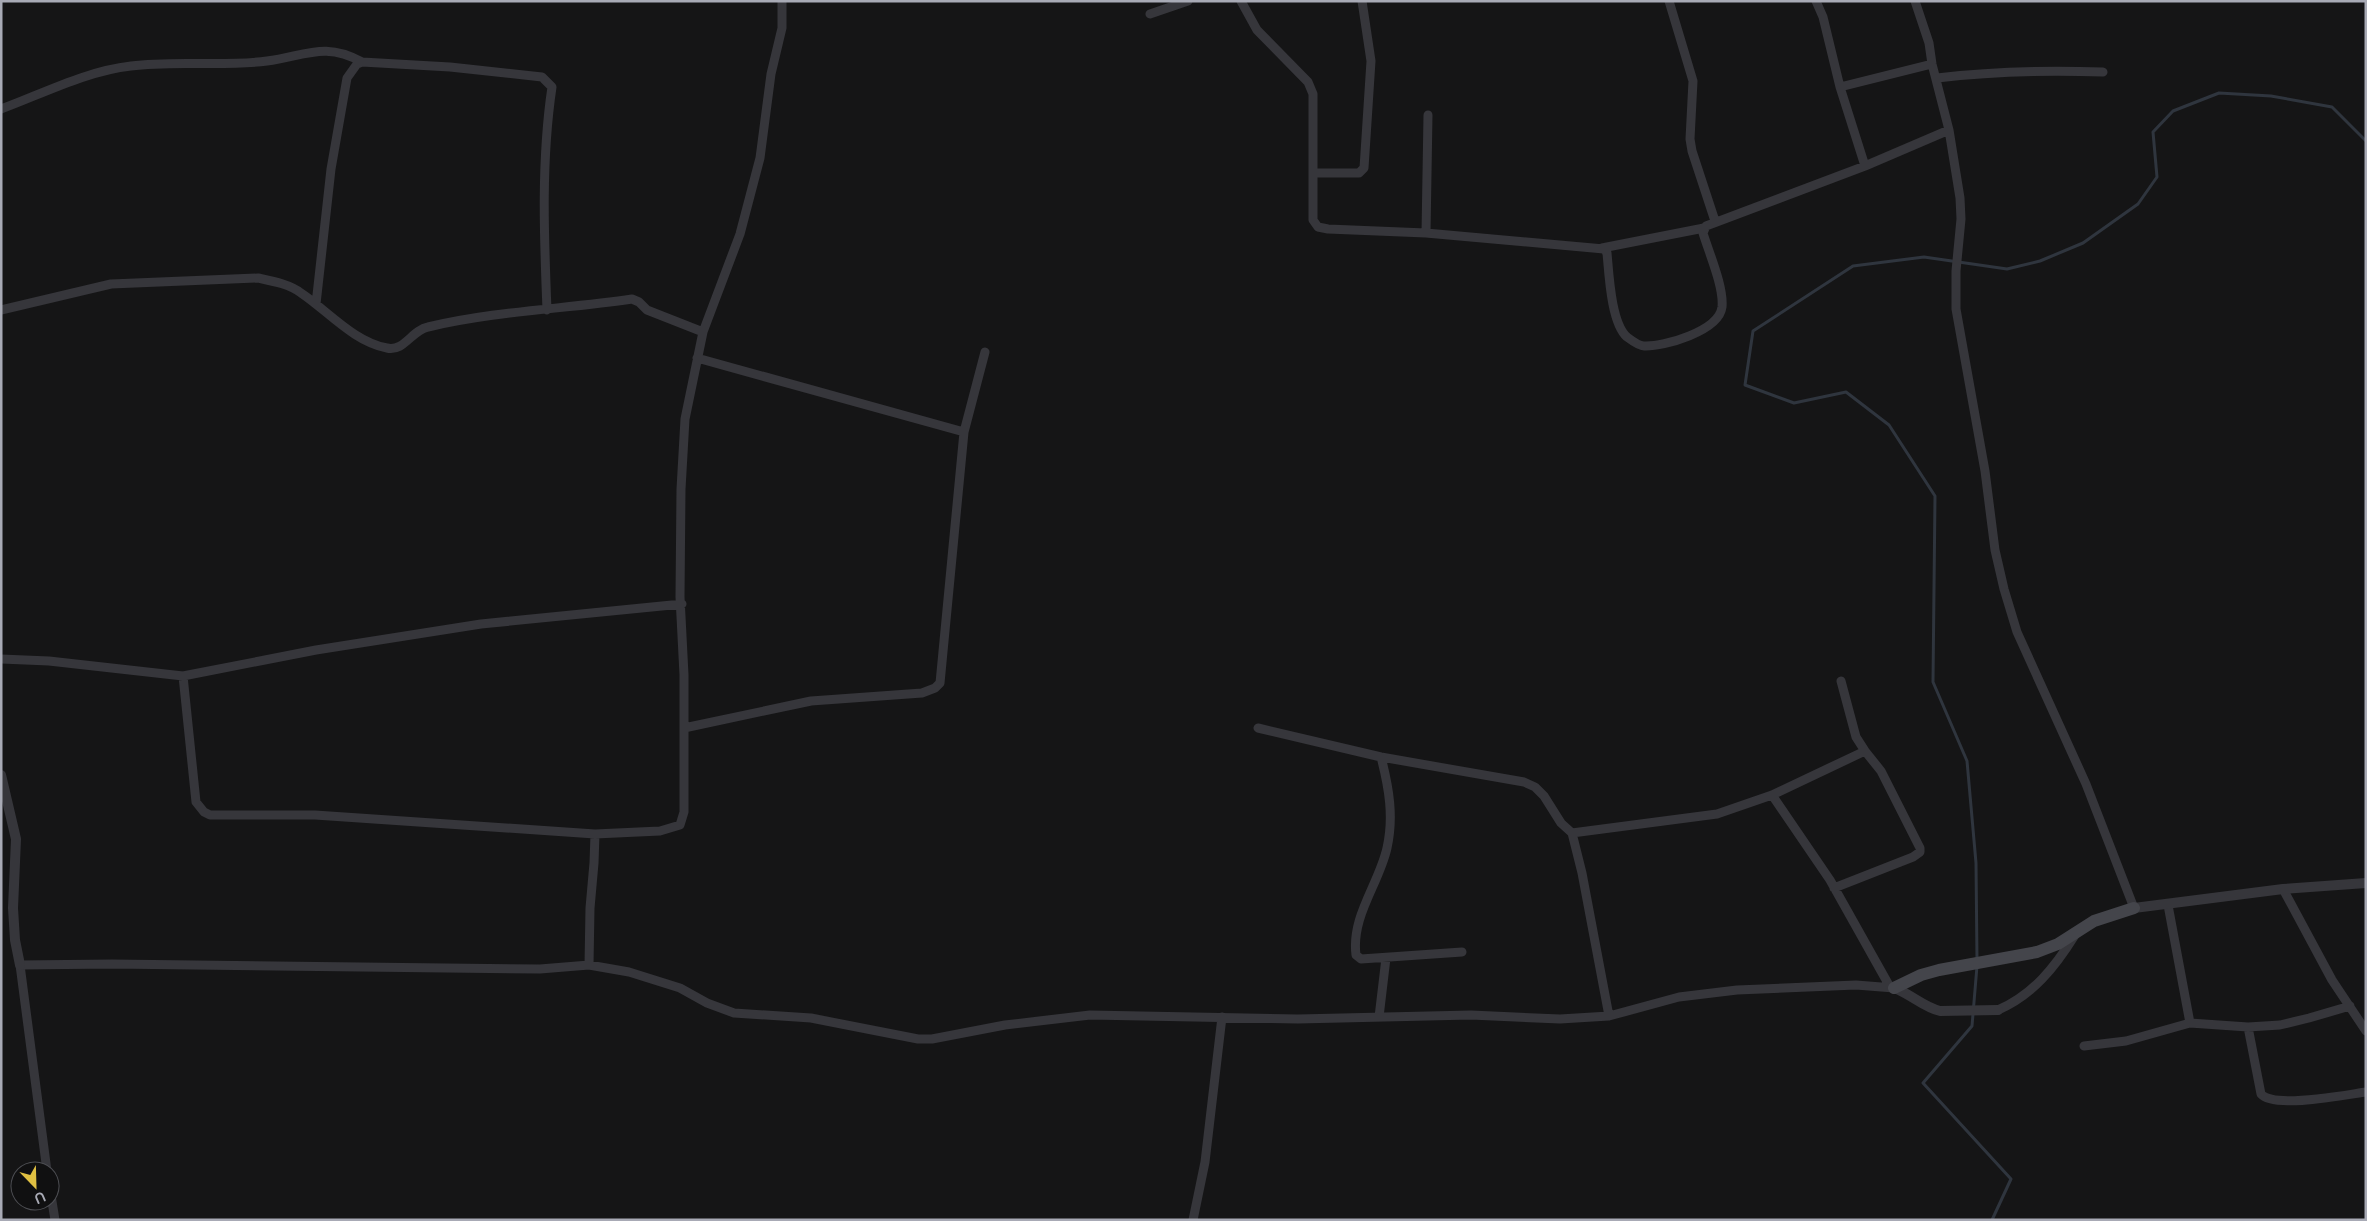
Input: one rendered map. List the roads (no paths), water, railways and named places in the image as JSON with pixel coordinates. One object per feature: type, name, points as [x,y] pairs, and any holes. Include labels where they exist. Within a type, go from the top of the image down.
[{"type":"main road","points":[[1892,987],[1938,970],[2023,956],[2058,944],[2094,921],[2134,908]]},
{"type":"street","points":[[183,676],[195,794],[199,808],[210,814],[325,816],[595,834],[660,831],[680,825],[684,812],[681,489],[685,419],[704,332],[740,234],[760,158],[771,74],[782,28],[782,1]]},
{"type":"street","points":[[1150,14],[1188,1]]},
{"type":"street","points":[[1241,1],[1257,30],[1308,82],[1313,94],[1313,220],[1318,227],[1328,229],[1426,233],[1602,248],[1704,228],[1715,221],[1865,166],[1949,130]]},
{"type":"street","points":[[1313,173],[1359,173],[1364,168],[1371,61],[1362,1]]},
{"type":"street","points":[[1669,1],[1693,81],[1690,139],[1692,151],[1715,221]]},
{"type":"street","points":[[1816,1],[1823,17],[1840,87],[1865,166]]},
{"type":"street","points":[[1915,1],[1929,43],[1932,64],[1949,130],[1960,205],[1956,309],[1985,471],[1994,550],[2017,632],[2086,784],[2134,908],[2283,889],[2366,883]]},
{"type":"street","points":[[1,109],[85,77],[130,66],[267,61],[327,50],[348,54],[362,62],[450,67],[542,77],[552,87],[546,144],[543,216],[547,310]]},
{"type":"street","points":[[316,304],[331,169],[347,78],[357,64],[362,62]]},
{"type":"street","points":[[1840,87],[1932,64]]},
{"type":"street","points":[[1937,78],[1986,72],[2037,70],[2103,72]]},
{"type":"street","points":[[1426,233],[1428,114]]},
{"type":"street","points":[[1602,248],[1607,253],[1610,289],[1617,320],[1626,336],[1642,346],[1674,342],[1692,335],[1715,320],[1722,310],[1722,298],[1703,233],[1704,228]]},
{"type":"street","points":[[1,310],[111,284],[248,278],[278,283],[299,291],[362,338],[389,349],[400,347],[418,330],[428,327],[490,316],[632,299],[639,302],[647,310],[704,332]]},
{"type":"street","points":[[684,728],[811,701],[922,693],[935,688],[940,683],[964,432],[986,352]]},
{"type":"street","points":[[697,358],[964,432]]},
{"type":"street","points":[[1,659],[48,661],[183,676],[316,650],[481,624],[682,604]]},
{"type":"street","points":[[1834,888],[1913,857],[1920,852],[1881,771],[1856,736],[1841,681]]},
{"type":"street","points":[[1258,728],[1381,757],[1524,782],[1535,787],[1544,796],[1561,823],[1572,833],[1582,873],[1609,1016]]},
{"type":"street","points":[[1572,833],[1717,814],[1772,795],[1865,751]]},
{"type":"street","points":[[1381,757],[1390,792],[1391,821],[1387,850],[1363,906],[1355,952],[1361,959],[1462,952]]},
{"type":"street","points":[[1,775],[16,839],[13,908],[14,940],[20,965],[46,1161]]},
{"type":"street","points":[[1772,795],[1834,888],[1892,987]]},
{"type":"street","points":[[589,964],[590,908],[595,834]]},
{"type":"street","points":[[2283,889],[2332,980],[2366,1030]]},
{"type":"street","points":[[2168,905],[2190,1023]]},
{"type":"street","points":[[20,965],[112,964],[540,969],[589,964],[629,972],[680,988],[707,1003],[734,1013],[811,1018],[918,1039],[932,1039],[1005,1025],[1090,1014],[1298,1019],[1471,1015],[1560,1019],[1609,1016],[1679,997],[1737,990],[1856,985],[1892,987],[1910,994],[1931,1009],[1952,1012],[1998,1010],[2012,1004],[2048,974],[2076,934]]},
{"type":"street","points":[[1379,1017],[1386,958]]},
{"type":"street","points":[[2084,1046],[2126,1041],[2190,1023],[2248,1027],[2280,1024],[2350,1006]]},
{"type":"street","points":[[1193,1220],[1205,1162],[1222,1017]]},
{"type":"street","points":[[2248,1027],[2261,1094],[2267,1100],[2307,1101],[2366,1092]]},
{"type":"waterway","points":[[1977,960],[1976,863],[1967,761],[1933,682],[1935,496],[1889,425],[1846,392],[1794,403],[1745,385],[1753,331],[1853,266],[1924,257],[2007,269],[2040,261],[2083,243],[2138,204],[2157,177],[2153,132],[2173,111],[2219,93],[2271,96],[2332,107],[2366,141]]},
{"type":"waterway","points":[[1977,966],[1972,1026],[1923,1083],[2011,1179],[1992,1220]]}]
